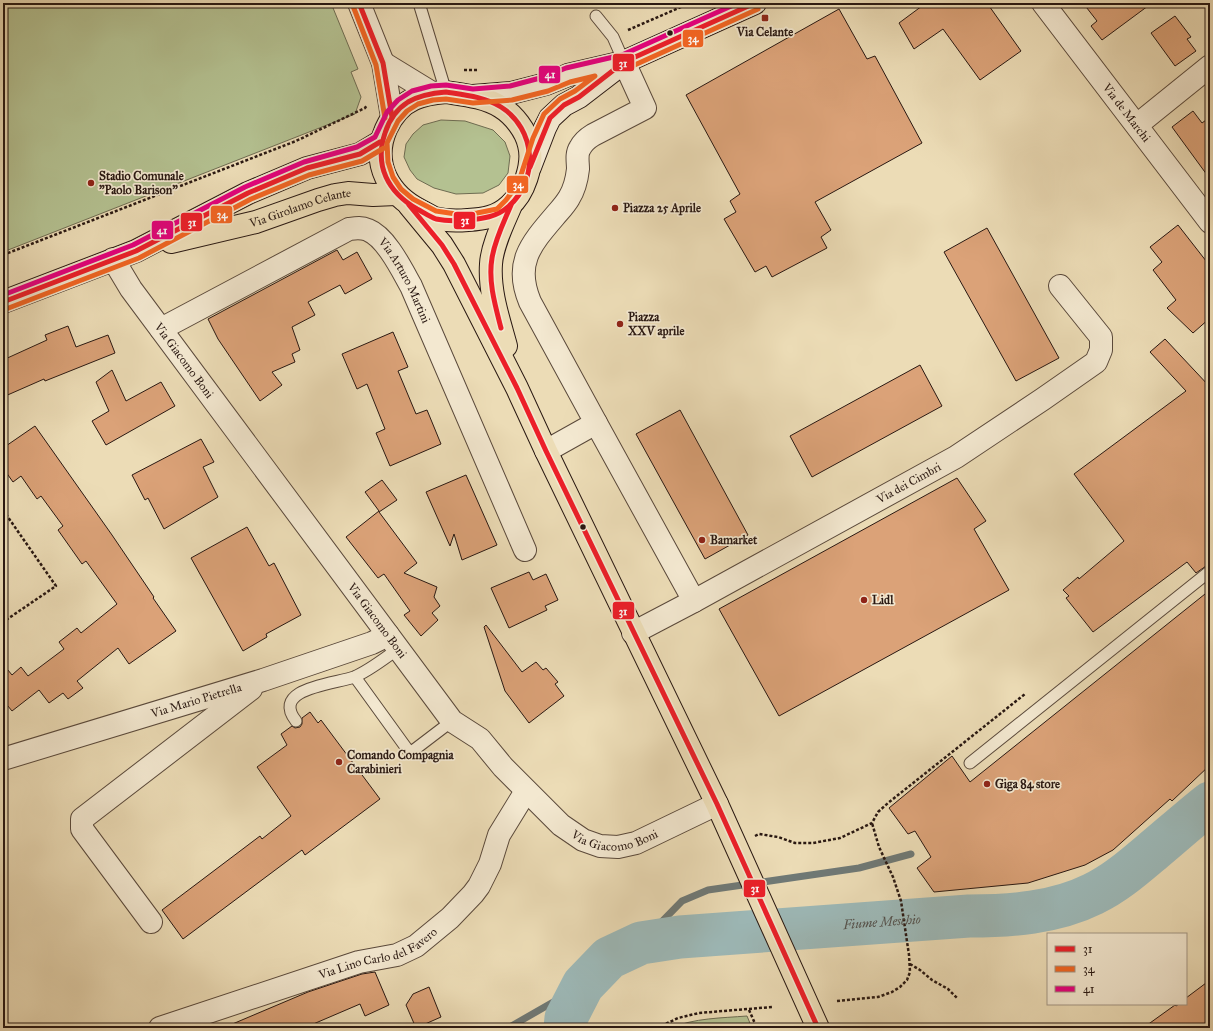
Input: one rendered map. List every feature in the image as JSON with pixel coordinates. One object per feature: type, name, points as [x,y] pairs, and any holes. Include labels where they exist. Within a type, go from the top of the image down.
[{"type":"main road","points":[[402,200],[434,218],[456,221],[478,220],[500,215],[511,205],[524,187],[530,167],[530,146],[523,130],[512,116],[502,107],[490,101],[473,96],[439,93],[415,98],[402,106],[392,117],[380,142],[381,163],[386,180],[402,200],[442,245],[454,264],[518,388],[546,452],[717,804],[818,1028]]},
{"type":"main road","name":"Via Girolamo Celante","points":[[3,302],[113,260],[248,194],[319,164],[360,154],[380,142]]},
{"type":"main road","name":"Via Girolamo Celante","points":[[136,250],[256,222],[335,195],[348,193],[374,195],[402,200]]},
{"type":"main road","points":[[511,205],[500,231],[491,263],[491,270],[492,290],[495,306],[518,388]]},
{"type":"street","points":[[359,3],[383,63],[392,117]]},
{"type":"street","points":[[473,96],[511,93],[540,86],[568,75],[624,62],[755,3]]},
{"type":"street","name":"Via de Marchi","points":[[1044,3],[1210,222]]},
{"type":"street","points":[[530,167],[550,118],[557,111],[579,97],[624,62]]},
{"type":"street","points":[[624,62],[645,108],[593,135],[582,144],[578,153],[578,171],[569,198],[534,242],[528,252],[523,272],[524,284],[530,302],[694,601]]},
{"type":"street","points":[[383,63],[439,93]]},
{"type":"street","points":[[1137,125],[1210,66]]},
{"type":"street","name":"Via Arturo Martini","points":[[161,330],[349,229],[360,227],[369,230],[382,240],[402,269],[411,286],[525,550]]},
{"type":"street","name":"Via Giacomo Boni","points":[[113,260],[131,289],[161,330],[452,721],[480,739],[503,767],[560,825],[582,840],[600,846],[618,847],[636,843],[717,804]]},
{"type":"street","name":"Via dei Cimbri","points":[[633,633],[956,457],[1096,362],[1101,350],[1101,337],[1060,286]]},
{"type":"street","points":[[546,452],[596,423]]},
{"type":"street","name":"Via Mario Pietrella","points":[[3,759],[263,680],[372,643],[393,642]]},
{"type":"street","points":[[151,922],[82,829],[82,819],[263,680]]},
{"type":"street","name":"Via Lino Carlo del Favero","points":[[160,1028],[359,962],[397,955],[416,946],[457,911],[479,886],[488,869],[499,835],[526,791]]},
{"type":"lane","points":[[419,3],[439,68],[439,93]]},
{"type":"lane","points":[[596,16],[613,37],[624,62]]},
{"type":"lane","points":[[970,763],[1210,571]]},
{"type":"lane","points":[[296,721],[291,712],[290,706],[292,700],[299,693],[307,689],[355,677],[393,642]]},
{"type":"lane","points":[[355,677],[410,753],[452,721]]},
{"type":"path","points":[[613,37],[690,3]]},
{"type":"path","points":[[439,68],[481,70]]},
{"type":"path","points":[[3,255],[296,141],[365,108],[371,100]]},
{"type":"path","points":[[3,510],[56,586],[3,622]]},
{"type":"path","points":[[751,838],[759,834],[795,843],[813,843],[840,838],[872,823],[879,847],[893,877],[901,901],[910,955],[910,972],[900,987],[892,992],[878,997],[837,1001]]},
{"type":"path","points":[[910,964],[932,980],[948,989],[958,999]]},
{"type":"path","points":[[657,1028],[678,1018],[699,1013],[772,1008]]},
{"type":"path","points":[[749,1010],[757,1028]]},
{"type":"green space","name":"Stadio Comunale \"Paolo Barison\"","points":[[3,3],[331,3],[358,69],[351,72],[361,97],[355,114],[3,252]]},
{"type":"green space","points":[[441,120],[465,121],[493,130],[505,142],[510,156],[508,173],[499,185],[483,193],[456,194],[434,188],[417,179],[410,170],[404,157],[406,144],[413,134],[423,125]]},
{"type":"green space","points":[[747,1016],[752,1028],[671,1028],[699,1020]]},
{"type":"building","points":[[926,3],[987,3],[1021,51],[980,80],[943,29],[914,49],[899,23]]},
{"type":"building","points":[[1083,3],[1152,3],[1102,40],[1091,26],[1097,21]]},
{"type":"building","points":[[839,9],[867,59],[875,56],[922,143],[815,202],[831,230],[821,237],[827,248],[772,277],[766,266],[755,272],[724,219],[736,212],[730,201],[740,194],[686,95]]},
{"type":"building","points":[[1175,16],[1191,37],[1187,39],[1196,51],[1175,66],[1151,33]]},
{"type":"building","points":[[1193,111],[1202,123],[1210,117],[1210,179],[1172,127]]},
{"type":"building","points":[[1178,225],[1210,266],[1210,318],[1193,333],[1167,308],[1176,300],[1153,270],[1162,262],[1150,247]]},
{"type":"building","points":[[987,228],[1059,358],[1016,381],[944,252]]},
{"type":"building","points":[[337,250],[343,260],[357,252],[372,279],[345,294],[340,285],[308,302],[315,315],[292,327],[300,350],[292,354],[295,362],[272,372],[282,385],[260,401],[218,339],[208,319]]},
{"type":"building","points":[[68,326],[76,347],[108,335],[115,353],[45,381],[44,379],[3,397],[3,360],[47,340],[45,335]]},
{"type":"building","points":[[393,332],[408,367],[398,371],[416,414],[427,410],[441,444],[390,466],[376,433],[385,429],[367,384],[357,389],[342,354]]},
{"type":"building","points":[[1165,339],[1210,387],[1210,564],[1196,573],[1187,562],[1093,632],[1066,598],[1069,596],[1063,590],[1078,577],[1079,579],[1124,541],[1074,474],[1186,391],[1150,352]]},
{"type":"building","points":[[920,365],[942,406],[812,477],[790,436]]},
{"type":"building","points":[[112,370],[126,401],[161,382],[175,406],[106,445],[92,421],[109,411],[96,382]]},
{"type":"building","points":[[680,410],[748,535],[705,559],[636,434]]},
{"type":"building","points":[[35,426],[112,535],[176,631],[129,664],[118,648],[77,681],[83,688],[68,699],[63,693],[49,703],[39,690],[12,711],[3,700],[3,664],[12,675],[21,667],[28,676],[64,649],[59,642],[77,628],[81,633],[117,604],[86,561],[82,564],[58,530],[63,526],[41,496],[37,499],[21,476],[13,482],[3,468],[3,448]]},
{"type":"building","points":[[201,439],[214,462],[203,467],[218,497],[164,529],[148,498],[145,500],[132,475]]},
{"type":"building","points":[[466,475],[497,545],[462,560],[454,534],[450,546],[426,492]]},
{"type":"building","name":"Lidl","points":[[957,478],[986,521],[974,529],[1009,590],[779,716],[719,609]]},
{"type":"building","points":[[382,480],[397,500],[379,512],[417,563],[404,573],[437,587],[434,597],[440,606],[432,613],[438,620],[421,636],[404,615],[410,611],[384,574],[378,578],[346,537],[379,511],[365,492]]},
{"type":"building","points":[[247,527],[269,566],[274,563],[301,615],[266,634],[267,637],[243,651],[191,558]]},
{"type":"building","points":[[529,572],[533,580],[546,574],[558,600],[545,606],[547,610],[509,628],[491,588]]},
{"type":"building","points":[[1210,590],[1210,765],[1172,801],[1170,799],[1113,850],[1085,865],[1028,883],[934,892],[917,868],[931,857],[915,831],[908,834],[889,808],[952,756],[970,782]]},
{"type":"building","points":[[486,625],[522,672],[536,662],[543,670],[546,668],[558,682],[555,684],[564,696],[529,723],[505,691],[484,627]]},
{"type":"building","points":[[310,712],[318,723],[321,720],[380,799],[305,855],[302,850],[183,939],[162,910],[260,836],[262,839],[291,816],[257,767],[287,745],[281,734],[292,726],[295,728],[300,727],[302,724],[302,718]]},
{"type":"building","points":[[375,972],[389,1005],[365,1016],[360,1004],[304,1028],[223,1028],[308,992],[362,974]]},
{"type":"building","points":[[1210,980],[1210,1028],[1143,1028],[1175,1005],[1187,1005],[1187,997]]},
{"type":"building","points":[[429,987],[441,1017],[416,1028],[406,1005],[413,994]]},
{"type":"waterway","name":"Fiume Meschio","points":[[565,1028],[566,1018],[583,985],[609,958],[641,943],[680,937],[969,916],[1016,914],[1048,909],[1078,900],[1110,885],[1210,803]]},
{"type":"waterway","points":[[641,943],[682,901],[708,890],[859,868],[911,854]]},
{"type":"waterway","points":[[508,1028],[583,985]]},
{"type":"transit line","name":"31","points":[[359,3],[383,63],[392,117]]},
{"type":"transit line","name":"41","points":[[3,295],[133,245],[245,187],[304,162],[357,147],[375,137],[387,112],[398,100],[412,91],[431,86],[446,85],[473,89],[510,86],[544,77],[566,68],[622,55],[738,3]]},
{"type":"transit line","name":"31","points":[[530,167],[550,118],[564,105],[579,97],[624,62],[755,3]]},
{"type":"transit line","name":"34","points":[[353,6],[376,65],[385,118]]},
{"type":"transit line","name":"34","points":[[628,68],[758,9]]},
{"type":"transit line","name":"34","points":[[595,76],[575,91],[560,99],[544,114],[533,138],[518,184],[497,209],[477,213],[456,214],[436,211],[413,199],[401,189],[393,177],[388,162],[387,143],[398,121],[407,111],[418,104],[433,100],[446,99],[473,103],[512,100],[548,91],[570,82],[595,76]]},
{"type":"transit line","name":"31","points":[[446,92],[468,95],[501,107],[513,116],[527,141],[529,169],[525,182],[519,195],[509,206],[499,213],[483,218],[462,220],[436,219],[417,209],[398,195],[386,177],[381,156],[385,133],[391,119],[400,108],[408,102],[427,95],[446,92]]},
{"type":"transit line","name":"31","points":[[3,302],[136,251],[248,193],[307,168],[360,154],[380,142]]},
{"type":"transit line","name":"34","points":[[6,309],[139,258],[251,199],[309,175],[362,161],[384,148]]},
{"type":"transit line","name":"31","points":[[409,205],[442,245],[454,264],[517,388],[717,804],[818,1028]]},
{"type":"transit line","name":"31","points":[[501,328],[493,293],[491,267],[495,244],[511,205]]},
{"type":"place","name":"Via Celante","points":[[765,18]]},
{"type":"place","name":"Stadio Comunale \"Paolo Barison\"","points":[[91,183]]},
{"type":"place","name":"Piazza 25 Aprile","points":[[615,208]]},
{"type":"place","name":"Piazza XXV aprile","points":[[620,324]]},
{"type":"place","name":"Bamarket","points":[[702,540]]},
{"type":"place","name":"Lidl","points":[[864,600]]},
{"type":"place","name":"Comando Compagnia Carabinieri","points":[[339,762]]},
{"type":"place","name":"Giga 84 store","points":[[987,784]]}]
